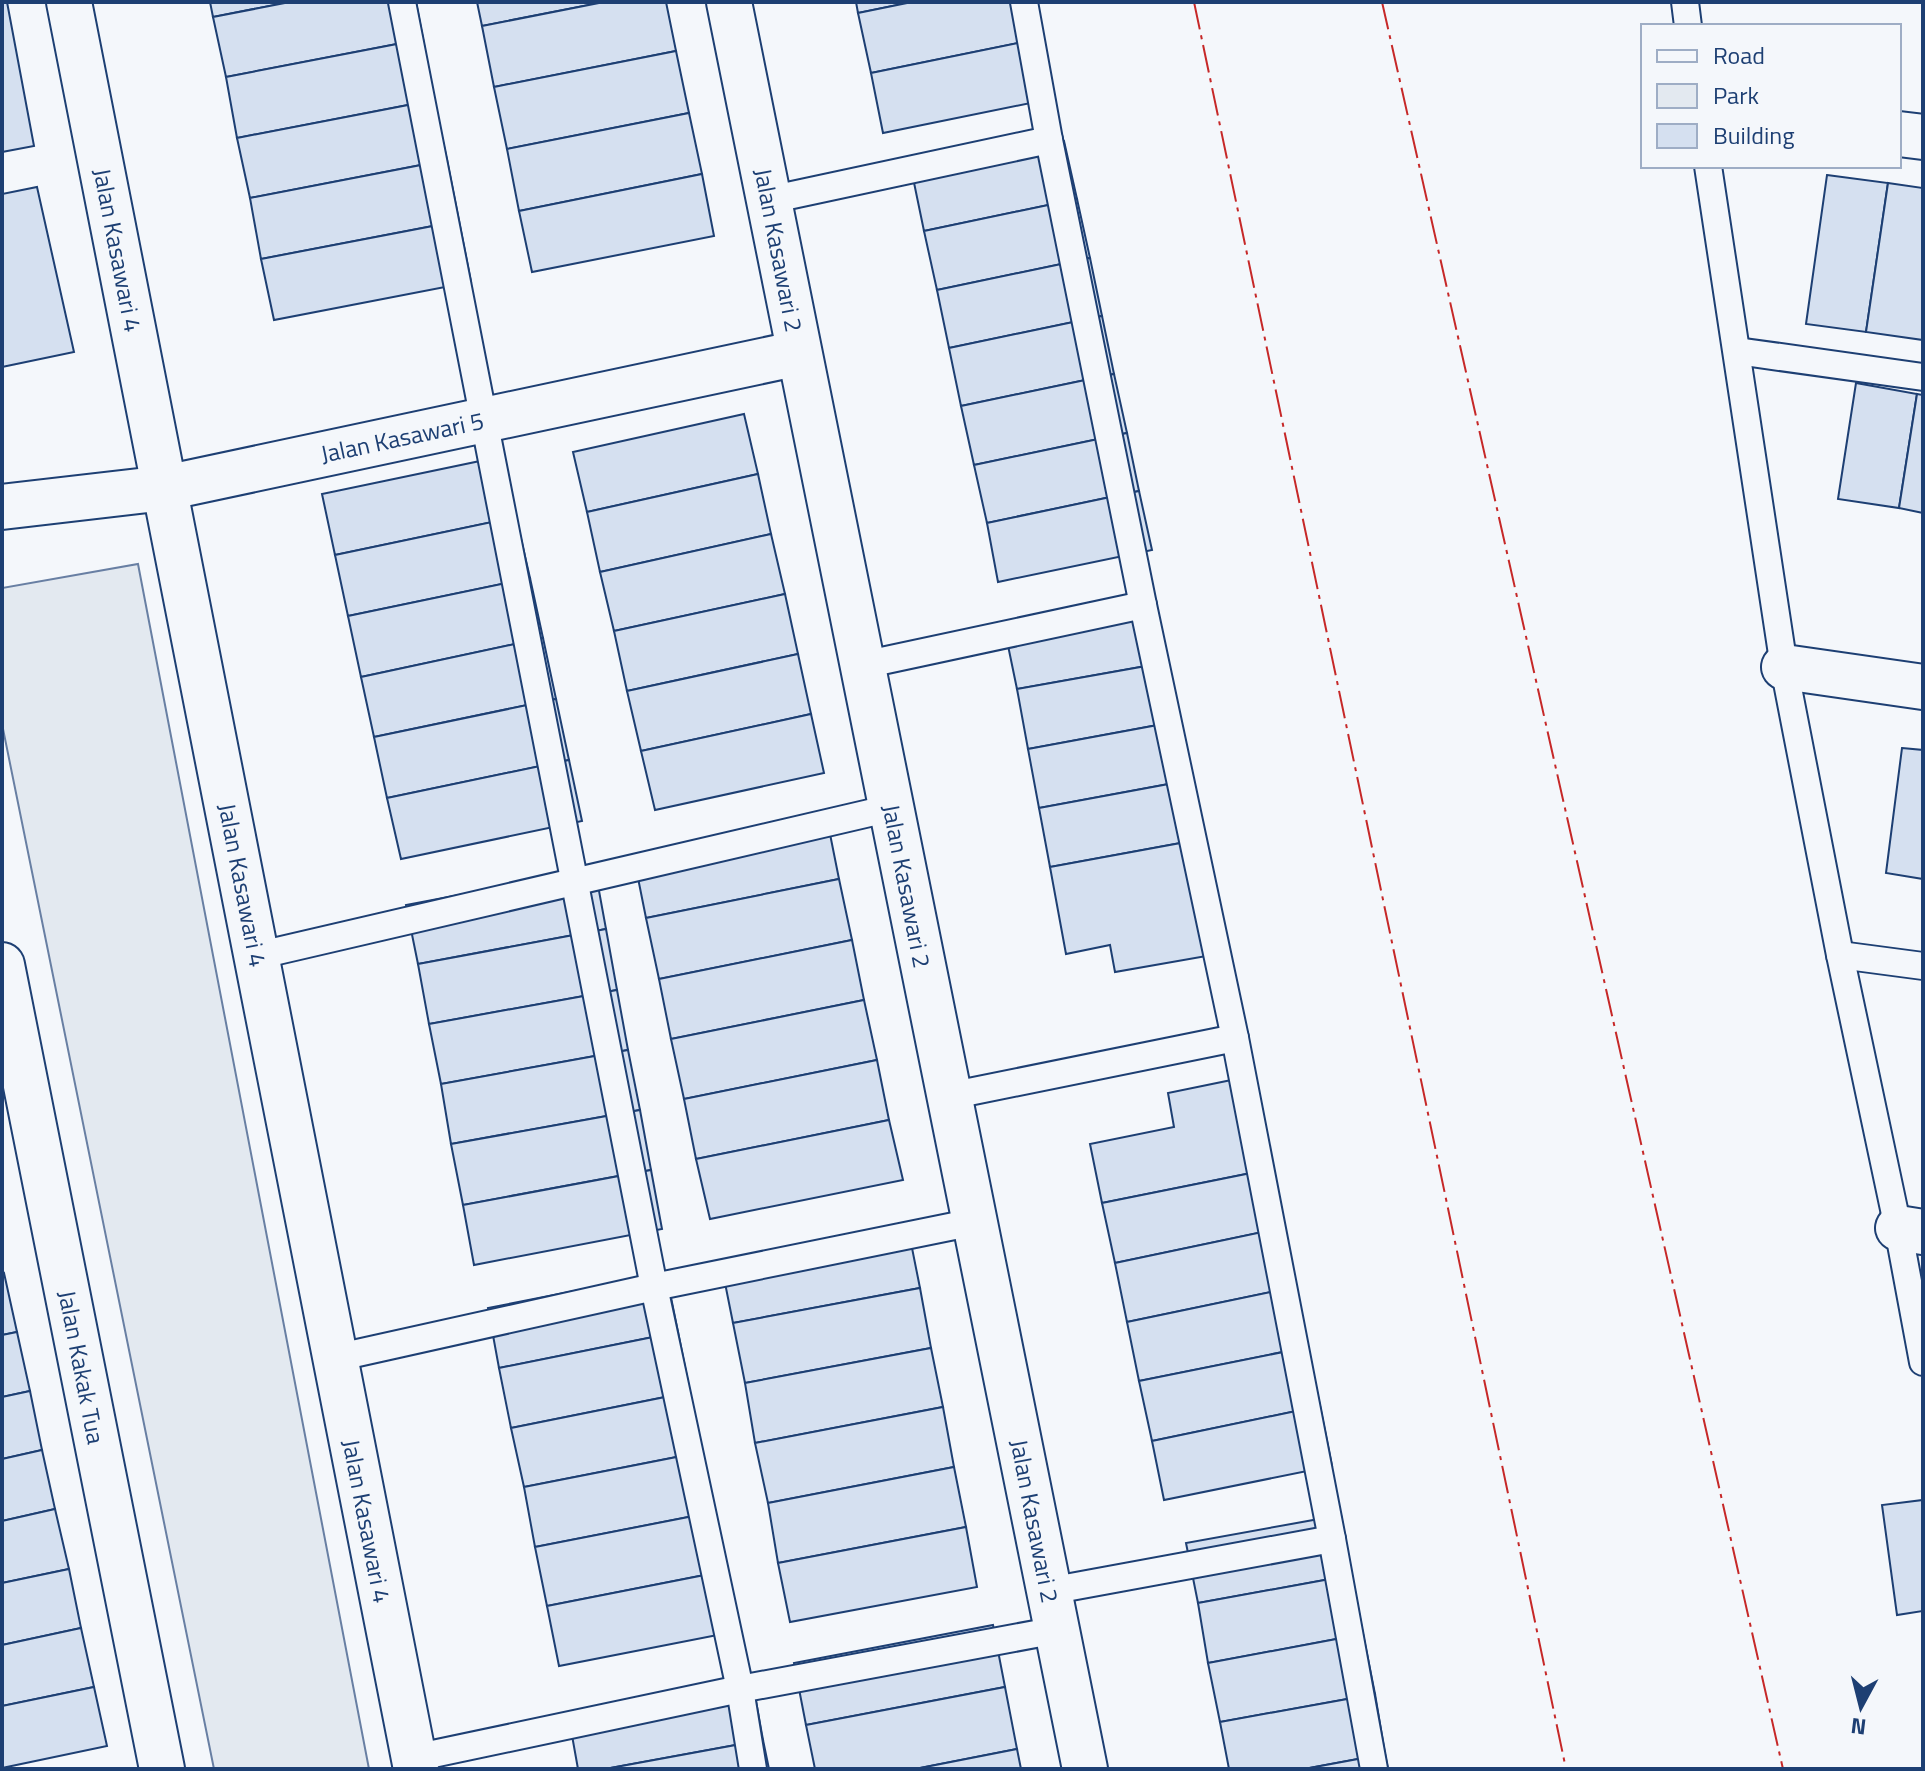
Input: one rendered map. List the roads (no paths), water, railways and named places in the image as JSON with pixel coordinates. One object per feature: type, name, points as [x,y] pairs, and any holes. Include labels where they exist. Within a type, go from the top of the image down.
[{"type":"street","name":"Jalan Kasawari 4","points":[[69,2],[415,1764]]},
{"type":"street","name":"Jalan Kasawari 2","points":[[729,2],[1085,1769]]},
{"type":"street","points":[[1901,134],[1923,137]]},
{"type":"street","name":"Jalan Kasawari 5","points":[[2,507],[165,488],[799,353]]},
{"type":"street","points":[[1784,667],[1923,687]]},
{"type":"street","name":"Jalan Kakak Tua","points":[[2,965],[9,1038],[159,1768]]},
{"type":"lane","points":[[402,2],[654,1287],[740,1689],[753,1769]]},
{"type":"lane","points":[[1024,2],[1143,605],[1235,1038],[1374,1769]]},
{"type":"lane","points":[[1685,2],[1688,24]]},
{"type":"lane","points":[[769,200],[1049,140]]},
{"type":"lane","points":[[1708,168],[1784,667],[1840,955],[1910,1230],[1923,1362]]},
{"type":"lane","points":[[1737,351],[1923,377]]},
{"type":"lane","points":[[863,665],[1143,605]]},
{"type":"lane","points":[[256,956],[891,808]]},
{"type":"lane","points":[[1840,955],[1923,966]]},
{"type":"lane","points":[[949,1096],[1235,1038]]},
{"type":"lane","points":[[335,1358],[654,1287],[974,1222]]},
{"type":"lane","points":[[415,1764],[740,1689],[1332,1539]]}]
